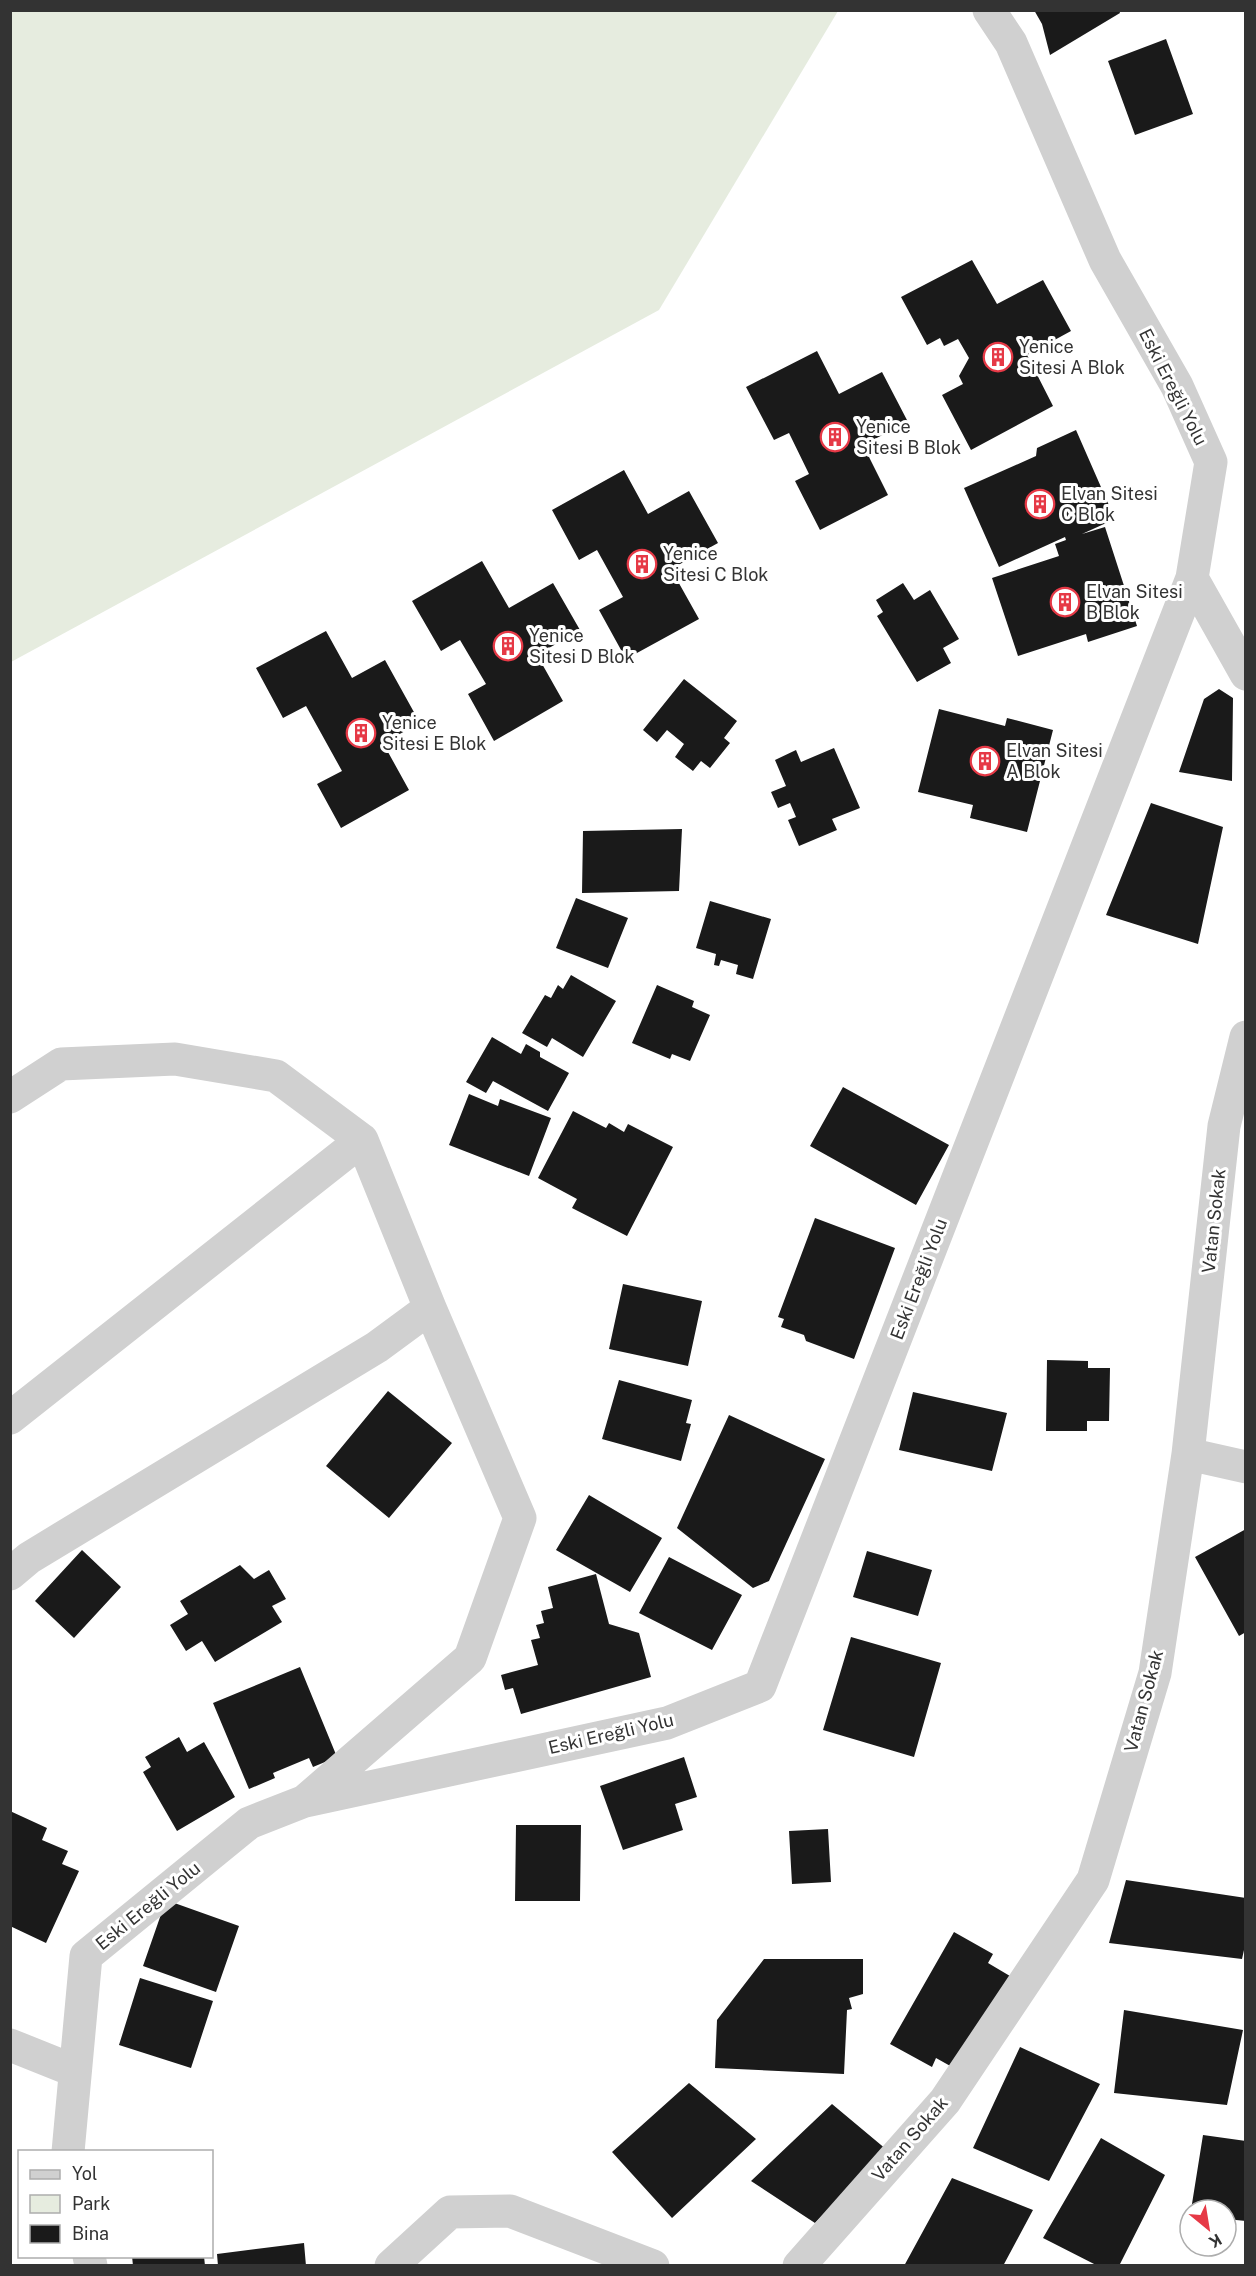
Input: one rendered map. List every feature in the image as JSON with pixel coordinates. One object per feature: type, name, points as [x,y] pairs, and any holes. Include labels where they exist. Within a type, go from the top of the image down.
[{"type":"street","name":"Eski Ereğli Yolu","points":[[68,2150],[86,1956],[249,1823],[305,1801],[667,1722],[760,1686],[1192,578],[1211,462],[1177,386],[1105,260],[1011,43],[989,10]]},
{"type":"street","points":[[1192,578],[1245,674]]},
{"type":"street","name":"Vatan Sokak","points":[[799,2265],[945,2101],[1093,1880],[1155,1673],[1188,1454],[1224,1126],[1245,1037]]},
{"type":"street","points":[[10,1096],[61,1064],[175,1059],[276,1076],[362,1140],[430,1308],[520,1518],[470,1658],[305,1801]]},
{"type":"street","points":[[10,1418],[362,1140]]},
{"type":"street","points":[[10,1574],[29,1558],[377,1347],[430,1308]]},
{"type":"street","points":[[1188,1454],[1245,1467]]},
{"type":"street","points":[[10,2045],[75,2071]]},
{"type":"street","points":[[391,2265],[450,2212],[510,2211],[652,2265]]},
{"type":"green space","points":[[11,10],[838,11],[659,310],[11,662]]},
{"type":"building","points":[[1034,10],[1119,10],[1120,13],[1050,55],[1042,24]]},
{"type":"building","points":[[1166,39],[1193,114],[1135,135],[1108,61]]},
{"type":"building","name":"Yenice Sitesi A Blok","points":[[972,260],[997,304],[1043,280],[1071,331],[1027,355],[1053,406],[971,450],[942,395],[963,384],[959,376],[969,358],[958,339],[944,346],[940,338],[927,345],[901,297]]},
{"type":"building","name":"Yenice Sitesi B Blok","points":[[817,351],[839,394],[882,372],[908,422],[863,445],[888,495],[820,530],[795,481],[809,474],[789,433],[774,440],[746,387]]},
{"type":"building","points":[[1076,430],[1115,519],[1082,534],[1105,527],[1137,626],[1088,642],[1086,634],[1018,656],[992,578],[1059,556],[1055,544],[1066,540],[1065,537],[999,567],[964,488],[1036,456],[1037,448]]},
{"type":"building","name":"Yenice Sitesi C Blok","points":[[624,470],[648,514],[689,491],[718,543],[671,569],[699,619],[626,659],[599,610],[623,597],[597,550],[579,560],[552,510]]},
{"type":"building","name":"Yenice Sitesi D Blok","points":[[482,561],[509,608],[553,583],[580,630],[537,655],[563,701],[494,741],[468,694],[486,684],[460,640],[441,651],[412,601]]},
{"type":"building","points":[[903,583],[914,600],[930,590],[959,639],[943,648],[951,663],[917,682],[877,616],[883,612],[876,600]]},
{"type":"building","name":"Yenice Sitesi E Blok","points":[[326,631],[352,678],[385,660],[420,723],[383,743],[409,790],[341,828],[317,784],[342,771],[306,706],[283,718],[256,668]]},
{"type":"building","points":[[684,679],[737,721],[724,738],[730,743],[710,768],[701,761],[693,771],[675,757],[684,744],[667,730],[657,742],[643,730]]},
{"type":"building","points":[[1219,689],[1233,698],[1232,781],[1179,772],[1204,699]]},
{"type":"building","name":"Elvan Sitesi A Blok","points":[[939,709],[1005,726],[1007,718],[1053,730],[1027,832],[970,818],[973,805],[918,792]]},
{"type":"building","points":[[834,748],[860,808],[832,819],[837,830],[799,846],[788,820],[796,817],[790,803],[778,808],[771,792],[786,786],[775,760],[796,750],[801,762]]},
{"type":"building","points":[[1151,803],[1223,827],[1198,944],[1106,915]]},
{"type":"building","points":[[682,829],[679,891],[582,893],[583,831]]},
{"type":"building","points":[[576,898],[628,918],[608,968],[556,948]]},
{"type":"building","points":[[710,901],[771,919],[753,979],[736,974],[738,965],[721,960],[719,966],[714,965],[716,954],[696,948]]},
{"type":"building","points":[[571,975],[616,1001],[583,1057],[552,1038],[547,1047],[522,1033],[545,995],[551,998],[558,985],[563,989]]},
{"type":"building","points":[[657,985],[694,1001],[692,1007],[710,1015],[690,1061],[672,1054],[670,1059],[632,1043]]},
{"type":"building","points":[[492,1037],[521,1054],[526,1044],[540,1052],[540,1057],[569,1073],[548,1111],[493,1081],[486,1093],[466,1082]]},
{"type":"building","points":[[843,1087],[949,1145],[916,1205],[810,1146]]},
{"type":"building","points":[[469,1094],[498,1106],[500,1099],[551,1118],[529,1176],[449,1145]]},
{"type":"building","points":[[573,1111],[606,1128],[609,1123],[624,1132],[628,1124],[673,1147],[627,1236],[572,1208],[577,1199],[538,1178]]},
{"type":"building","points":[[815,1218],[895,1248],[854,1359],[806,1341],[804,1335],[781,1327],[784,1319],[778,1317]]},
{"type":"building","points":[[623,1284],[702,1301],[688,1366],[609,1349]]},
{"type":"building","points":[[1047,1360],[1088,1361],[1088,1368],[1110,1368],[1109,1421],[1087,1421],[1087,1431],[1046,1431]]},
{"type":"building","points":[[619,1380],[692,1400],[686,1423],[691,1424],[681,1461],[602,1439]]},
{"type":"building","points":[[388,1391],[452,1443],[389,1518],[326,1466]]},
{"type":"building","points":[[913,1392],[1007,1413],[992,1471],[899,1450]]},
{"type":"building","points":[[729,1415],[825,1459],[769,1581],[753,1588],[677,1528]]},
{"type":"building","points":[[589,1495],[662,1538],[630,1592],[556,1550]]},
{"type":"building","points":[[1246,1529],[1246,1632],[1239,1636],[1195,1557]]},
{"type":"building","points":[[82,1550],[121,1587],[74,1638],[35,1601]]},
{"type":"building","points":[[867,1551],[932,1570],[918,1616],[853,1597]]},
{"type":"building","points":[[669,1557],[742,1595],[712,1650],[639,1613]]},
{"type":"building","points":[[240,1565],[254,1579],[269,1570],[286,1599],[272,1606],[282,1622],[215,1662],[202,1641],[186,1651],[170,1625],[188,1614],[180,1601]]},
{"type":"building","points":[[596,1574],[609,1624],[639,1633],[651,1677],[521,1714],[513,1688],[505,1690],[501,1675],[538,1665],[531,1640],[540,1638],[536,1625],[544,1623],[541,1611],[553,1608],[548,1587]]},
{"type":"building","points":[[851,1637],[941,1663],[914,1757],[823,1730]]},
{"type":"building","points":[[300,1667],[337,1757],[313,1767],[309,1758],[273,1773],[275,1778],[249,1789],[213,1703]]},
{"type":"building","points":[[179,1737],[187,1752],[204,1742],[235,1797],[177,1831],[143,1772],[151,1767],[145,1757]]},
{"type":"building","points":[[684,1757],[697,1797],[675,1804],[683,1830],[623,1850],[600,1786]]},
{"type":"building","points":[[10,1811],[47,1828],[42,1840],[68,1851],[62,1864],[79,1871],[46,1943],[10,1926]]},
{"type":"building","points":[[516,1825],[581,1825],[580,1901],[515,1901]]},
{"type":"building","points":[[828,1829],[831,1882],[792,1884],[789,1831]]},
{"type":"building","points":[[1126,1880],[1246,1898],[1246,1941],[1242,1959],[1109,1943]]},
{"type":"building","points":[[166,1900],[239,1926],[216,1992],[143,1966]]},
{"type":"building","points":[[954,1932],[993,1954],[988,1963],[1015,1979],[961,2072],[936,2058],[932,2067],[890,2044]]},
{"type":"building","points":[[764,1959],[863,1959],[863,1994],[849,1998],[852,2009],[847,2010],[844,2074],[715,2068],[717,2020]]},
{"type":"building","points":[[140,1978],[213,2001],[191,2068],[119,2045]]},
{"type":"building","points":[[1124,2010],[1243,2030],[1227,2105],[1114,2093]]},
{"type":"building","points":[[1020,2047],[1100,2084],[1049,2181],[973,2148]]},
{"type":"building","points":[[689,2083],[756,2139],[672,2218],[612,2152]]},
{"type":"building","points":[[832,2104],[887,2150],[815,2223],[751,2181]]},
{"type":"building","points":[[1203,2135],[1246,2141],[1246,2221],[1238,2220],[1238,2198],[1193,2198]]},
{"type":"building","points":[[1101,2138],[1165,2175],[1119,2266],[1098,2266],[1043,2238]]},
{"type":"building","points":[[952,2178],[1033,2210],[1003,2266],[904,2266]]},
{"type":"building","points":[[304,2243],[306,2266],[218,2266],[217,2254]]},
{"type":"building","points":[[132,2258],[204,2258],[205,2266],[133,2266]]},
{"type":"place","name":"Yenice Sitesi A Blok","points":[[998,357]]},
{"type":"place","name":"Yenice Sitesi B Blok","points":[[835,437]]},
{"type":"place","name":"Elvan Sitesi C Blok","points":[[1040,504]]},
{"type":"place","name":"Yenice Sitesi C Blok","points":[[642,564]]},
{"type":"place","name":"Elvan Sitesi B Blok","points":[[1065,602]]},
{"type":"place","name":"Yenice Sitesi D Blok","points":[[508,646]]},
{"type":"place","name":"Yenice Sitesi E Blok","points":[[361,733]]},
{"type":"place","name":"Elvan Sitesi A Blok","points":[[985,761]]}]
